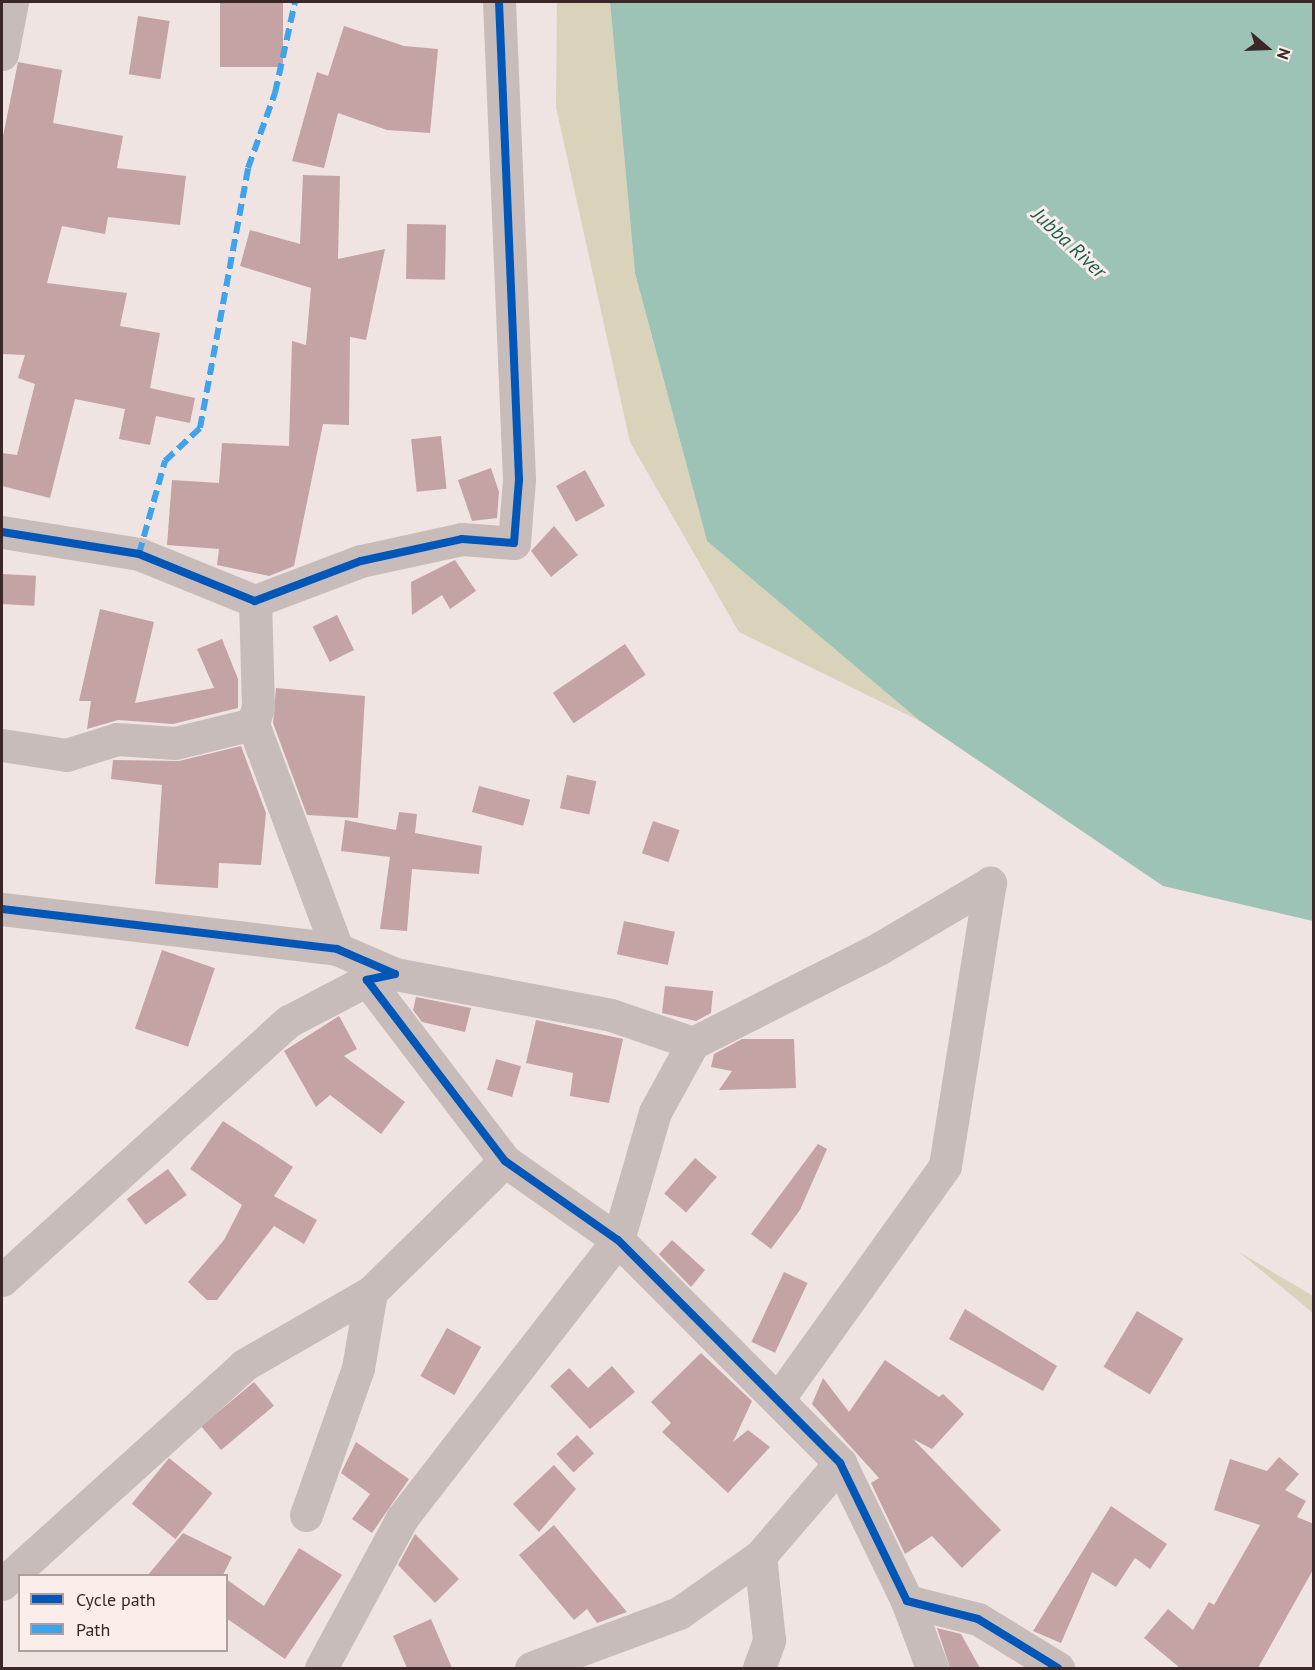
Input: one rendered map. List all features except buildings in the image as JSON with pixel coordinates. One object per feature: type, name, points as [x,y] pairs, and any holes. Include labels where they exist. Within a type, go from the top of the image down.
[{"type":"street","points":[[2,54],[12,2]]},
{"type":"street","points":[[2,532],[139,554],[255,601],[361,561],[462,539],[514,543],[519,478],[499,2]]},
{"type":"street","points":[[255,601],[258,707],[253,723],[337,949]]},
{"type":"street","points":[[2,745],[66,754],[117,739],[175,743],[253,723]]},
{"type":"street","points":[[321,1668],[402,1518],[618,1240],[655,1112],[693,1043],[880,948],[990,884],[945,1166],[779,1398]]},
{"type":"street","points":[[2,909],[337,949],[381,977],[611,1015],[693,1043]]},
{"type":"street","points":[[381,977],[506,1161],[618,1240],[779,1398],[840,1463],[907,1601],[932,1668]]},
{"type":"street","points":[[2,1280],[289,1021],[381,977]]},
{"type":"street","points":[[2,1584],[244,1365],[371,1292],[506,1161]]},
{"type":"street","points":[[306,1515],[358,1368],[371,1292]]},
{"type":"street","points":[[531,1668],[679,1613],[760,1556],[840,1463]]},
{"type":"street","points":[[759,1668],[769,1640],[760,1556]]},
{"type":"street","points":[[907,1601],[978,1619],[1059,1668]]},
{"type":"shaded area","points":[[557,2],[610,2],[635,273],[707,541],[920,721],[739,632],[630,442],[556,107]]},
{"type":"shaded area","points":[[1239,1252],[1313,1296],[1313,1313]]},
{"type":"water","name":"Jubba River","points":[[610,2],[1313,2],[1313,921],[1163,886],[920,721],[707,541],[635,273]]},
{"type":"marked path","points":[[139,554],[165,461],[200,428],[248,168],[275,93],[295,2]]},
{"type":"cycle path","points":[[2,532],[139,554],[255,601],[361,561],[462,539],[514,543],[519,479],[499,2]]},
{"type":"cycle path","points":[[2,909],[337,949],[395,974],[367,980],[505,1161],[618,1240],[840,1463],[907,1601],[978,1619],[1058,1668]]}]
